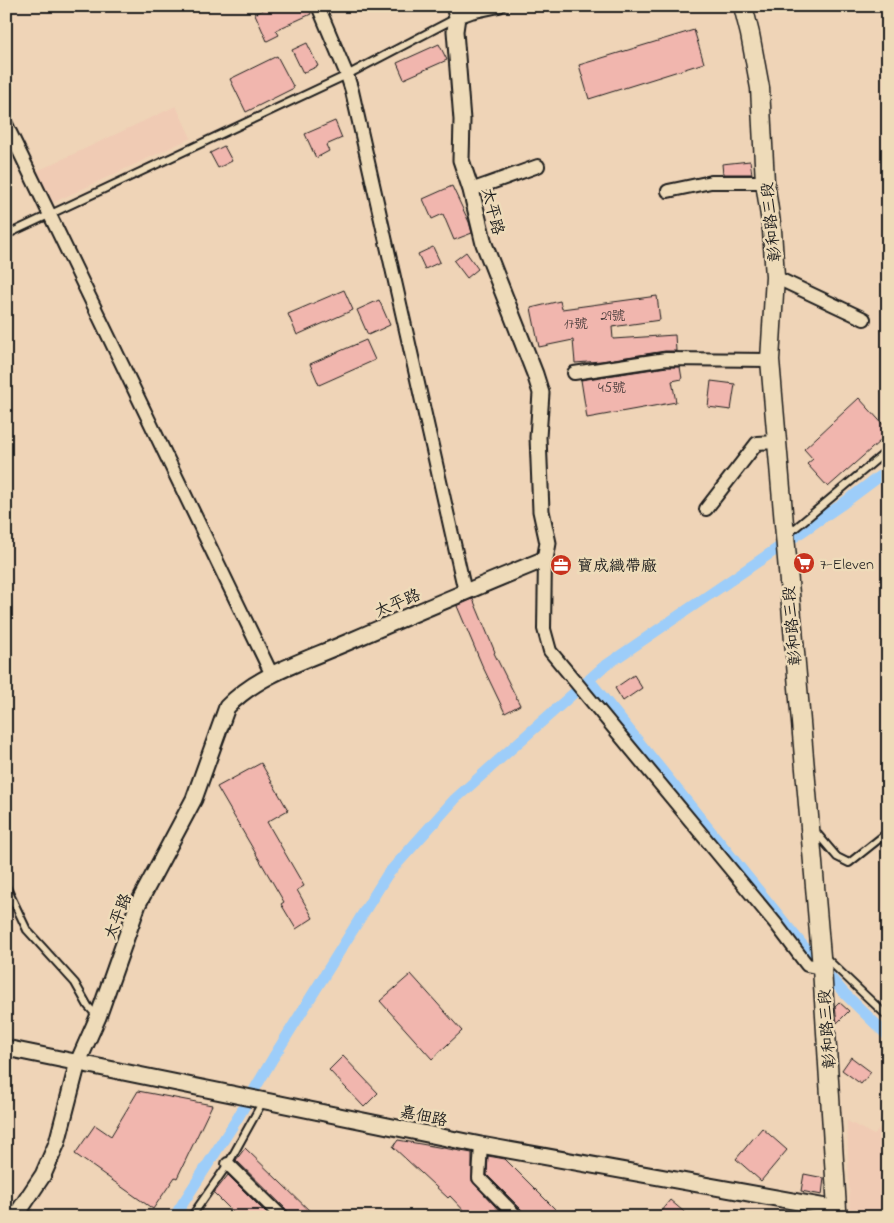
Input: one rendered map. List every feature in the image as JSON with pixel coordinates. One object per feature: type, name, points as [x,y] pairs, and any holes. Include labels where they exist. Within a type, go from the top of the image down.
[{"type":"main road","name":"彰和路三段","points":[[743,6],[760,88],[765,182],[772,230],[775,277],[770,360],[820,960],[836,1213]]},
{"type":"street","points":[[318,6],[347,75],[357,110],[465,592]]},
{"type":"street","points":[[455,12],[471,12],[499,6]]},
{"type":"street","name":"太平路","points":[[15,1217],[43,1175],[57,1143],[78,1062],[98,1018],[138,904],[194,799],[227,707],[236,698],[272,675],[465,592],[545,560],[548,543],[541,511],[538,437],[540,393],[535,374],[484,244],[471,190],[461,160],[462,120],[455,12]]},
{"type":"street","points":[[6,124],[272,675]]},
{"type":"street","points":[[471,190],[538,166]]},
{"type":"street","points":[[668,191],[711,182],[765,182]]},
{"type":"street","points":[[775,277],[864,319]]},
{"type":"street","points":[[574,373],[666,359],[770,360]]},
{"type":"street","points":[[706,509],[757,443],[777,442]]},
{"type":"street","points":[[545,560],[544,629],[550,651],[776,924],[807,965],[820,960]]},
{"type":"street","name":"嘉佃路","points":[[6,1048],[264,1099],[481,1145],[836,1213]]},
{"type":"street","points":[[481,1145],[479,1178],[517,1217]]},
{"type":"street","points":[[228,1164],[282,1217]]},
{"type":"lane","points":[[6,235],[347,75],[455,12]]},
{"type":"lane","points":[[784,537],[888,450]]},
{"type":"lane","points":[[808,823],[837,857],[849,863],[888,832]]},
{"type":"lane","points":[[6,886],[27,930],[75,984],[88,1006],[98,1018]]},
{"type":"lane","points":[[820,960],[888,1016]]},
{"type":"lane","points":[[191,1217],[228,1164],[264,1099]]},
{"type":"shaded area","points":[[176,106],[191,138],[48,205],[33,173]]},
{"type":"shaded area","points":[[888,1117],[888,1217],[850,1217],[847,1121],[874,1135]]},
{"type":"building","points":[[271,6],[308,6],[311,14],[276,30],[279,35],[267,41],[255,14]]},
{"type":"building","points":[[694,30],[704,63],[589,99],[579,65]]},
{"type":"building","points":[[307,43],[318,66],[303,73],[292,50]]},
{"type":"building","points":[[439,44],[447,60],[404,79],[397,63]]},
{"type":"building","points":[[277,56],[294,88],[246,112],[230,79]]},
{"type":"building","points":[[335,121],[342,138],[326,145],[329,151],[316,158],[305,134]]},
{"type":"building","points":[[224,146],[232,161],[218,168],[210,153]]},
{"type":"building","points":[[750,161],[752,174],[723,174],[722,164]]},
{"type":"building","points":[[452,186],[469,222],[472,233],[454,240],[443,214],[432,219],[423,199]]},
{"type":"building","points":[[433,247],[440,262],[425,269],[418,254]]},
{"type":"building","points":[[466,252],[478,269],[467,278],[454,261]]},
{"type":"building","points":[[344,290],[353,310],[297,335],[288,314]]},
{"type":"building","points":[[657,296],[660,320],[612,327],[613,339],[675,335],[676,351],[575,363],[573,340],[539,347],[531,308],[560,301],[562,309]]},
{"type":"building","points":[[379,300],[390,325],[368,335],[357,310]]},
{"type":"building","points":[[366,340],[375,360],[319,385],[310,364]]},
{"type":"building","points":[[667,367],[680,367],[682,379],[672,381],[676,402],[587,418],[581,380]]},
{"type":"building","points":[[711,381],[735,384],[731,410],[708,407]]},
{"type":"building","points":[[859,398],[888,430],[888,434],[828,487],[807,464],[813,459],[804,449]]},
{"type":"building","points":[[473,599],[494,653],[520,705],[505,713],[457,606]]},
{"type":"building","points":[[634,675],[642,688],[623,701],[615,688]]},
{"type":"building","points":[[261,763],[288,810],[267,822],[304,886],[297,890],[313,918],[296,929],[281,904],[284,902],[217,787]]},
{"type":"building","points":[[411,974],[462,1031],[432,1059],[380,1001]]},
{"type":"building","points":[[839,1002],[849,1011],[837,1023],[835,1006]]},
{"type":"building","points":[[343,1056],[378,1093],[364,1107],[329,1070]]},
{"type":"building","points":[[851,1057],[871,1072],[861,1084],[842,1070]]},
{"type":"building","points":[[138,1091],[212,1105],[177,1178],[175,1177],[153,1209],[75,1154],[95,1125],[111,1136]]},
{"type":"building","points":[[762,1128],[787,1150],[761,1181],[736,1159]]},
{"type":"building","points":[[398,1140],[472,1153],[472,1181],[505,1217],[470,1217],[450,1196],[448,1198],[393,1147]]},
{"type":"building","points":[[245,1148],[316,1217],[290,1217],[288,1211],[236,1160]]},
{"type":"building","points":[[488,1156],[505,1159],[563,1217],[525,1217],[523,1211],[487,1175]]},
{"type":"building","points":[[804,1174],[824,1178],[822,1195],[801,1191]]},
{"type":"building","points":[[228,1175],[270,1217],[238,1217],[214,1193]]},
{"type":"building","points":[[670,1200],[690,1217],[656,1217]]},
{"type":"waterway","points":[[174,1217],[237,1119],[387,875],[455,799],[602,668],[841,505],[888,470]]},
{"type":"waterway","points":[[589,680],[800,942],[844,993],[888,1036]]},
{"type":"place","name":"7-Eleven","points":[[804,563]]},
{"type":"place","name":"寶成織帶廠","points":[[561,565]]}]
